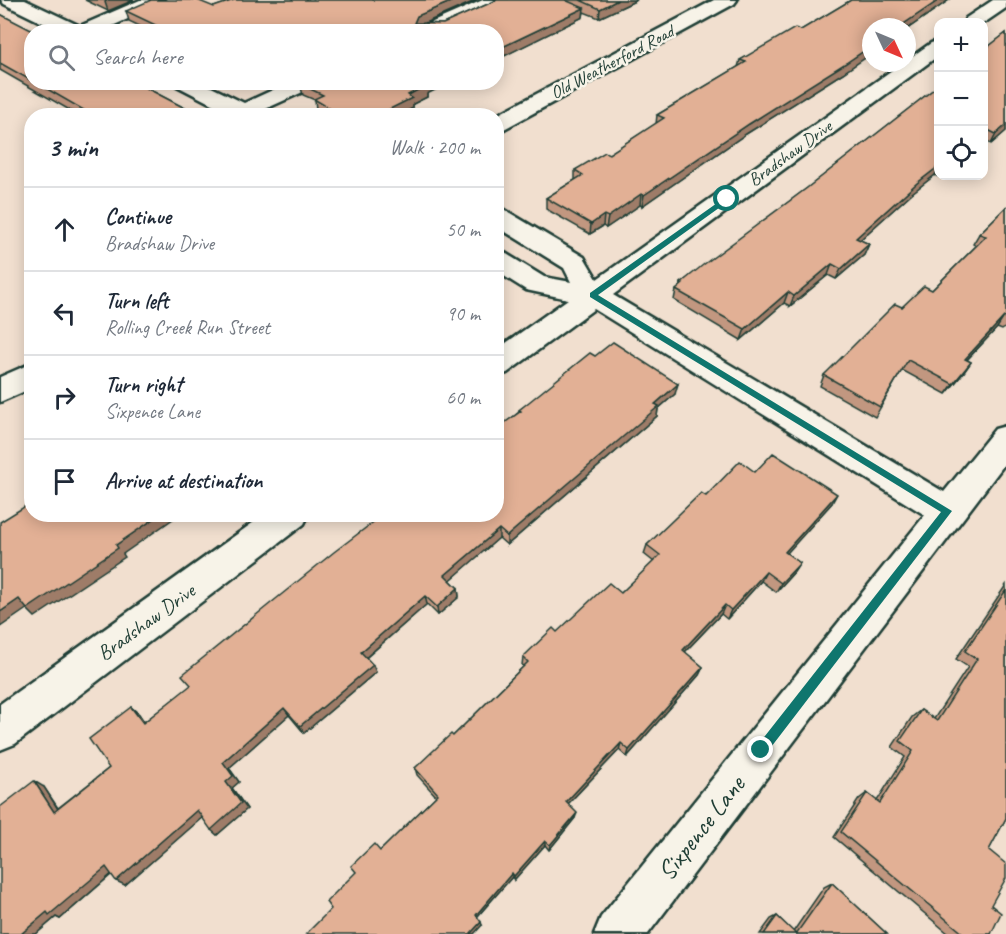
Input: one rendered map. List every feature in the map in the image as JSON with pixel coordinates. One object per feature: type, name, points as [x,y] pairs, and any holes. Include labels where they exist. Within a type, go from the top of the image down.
[{"type":"street","points":[[10,0],[60,24]]},
{"type":"street","points":[[100,24],[155,0]]},
{"type":"street","points":[[444,24],[498,0]]},
{"type":"street","name":"Old Weatherford Road","points":[[504,120],[728,0]]},
{"type":"street","points":[[979,18],[1005,0]]},
{"type":"street","name":"Bradshaw Drive","points":[[504,359],[934,51]]},
{"type":"street","points":[[201,90],[239,108]]},
{"type":"street","points":[[259,108],[294,90]]},
{"type":"street","points":[[504,219],[575,263],[592,295]]},
{"type":"street","points":[[504,264],[536,284],[592,295],[947,511]]},
{"type":"street","points":[[0,391],[24,378]]},
{"type":"street","name":"Sixpence Lane","points":[[618,934],[1006,438]]},
{"type":"street","name":"Bradshaw Drive","points":[[0,729],[281,522]]},
{"type":"building","points":[[151,0],[197,0],[214,7],[234,0],[455,0],[417,16],[414,23],[443,24],[153,24],[126,11]]},
{"type":"building","points":[[497,0],[565,0],[584,8],[504,46],[504,24],[443,24]]},
{"type":"building","points":[[580,0],[618,0],[600,9]]},
{"type":"building","points":[[851,0],[939,0],[912,18],[862,18],[862,52],[608,217],[604,215],[591,224],[546,198],[583,175],[575,170],[605,152],[609,154],[664,118],[657,115],[746,62],[740,60],[795,28],[801,30]]},
{"type":"building","points":[[0,14],[24,26],[24,76],[0,63]]},
{"type":"building","points":[[1006,33],[1006,125],[996,134],[988,130],[988,47]]},
{"type":"building","points":[[934,89],[934,170],[856,238],[869,244],[841,269],[832,264],[794,296],[788,292],[745,329],[676,290],[703,265],[807,188]]},
{"type":"building","points":[[49,90],[150,90],[185,108],[80,108]]},
{"type":"building","points":[[313,90],[418,90],[408,95],[412,98],[392,108],[329,108],[314,99],[323,95]]},
{"type":"building","points":[[1006,207],[1006,318],[1004,317],[965,359],[971,362],[953,384],[908,360],[880,407],[824,375],[895,304],[902,307],[924,286],[932,290],[986,236],[979,234]]},
{"type":"building","points":[[613,342],[678,384],[655,404],[659,406],[507,536],[499,529],[445,575],[458,588],[437,607],[425,596],[361,652],[373,665],[300,726],[284,708],[223,762],[233,776],[226,782],[241,803],[211,830],[197,810],[116,881],[106,867],[49,915],[47,912],[21,934],[0,934],[0,807],[34,781],[54,812],[109,768],[89,739],[131,707],[143,723],[191,685],[182,675],[373,522],[504,522],[504,423],[590,353],[595,356]]},
{"type":"building","points":[[773,453],[837,494],[785,552],[800,563],[781,583],[766,572],[731,610],[725,605],[683,650],[703,667],[629,750],[621,743],[566,802],[577,813],[550,845],[545,841],[514,876],[512,873],[476,915],[481,922],[470,934],[306,934],[331,909],[326,902],[356,872],[351,866],[374,844],[380,851],[438,794],[415,768],[451,734],[453,736],[528,662],[523,657],[553,628],[557,632],[609,583],[621,593],[660,555],[647,545],[701,493],[706,496],[740,461],[755,472]]},
{"type":"building","points":[[24,507],[24,522],[149,522],[116,545],[118,548],[27,609],[19,599],[0,612],[0,522]]},
{"type":"building","points":[[1006,590],[1006,818],[989,850],[1006,864],[1006,878],[991,905],[1001,913],[991,934],[964,934],[841,832],[867,793],[880,803],[913,751],[900,741],[921,710],[937,721],[977,659],[965,651]]},
{"type":"building","points":[[832,883],[887,934],[796,934]]},
{"type":"building","points":[[777,916],[796,934],[764,934]]},
{"type":"route","points":[[727,199],[592,295],[947,511],[761,750]]}]
